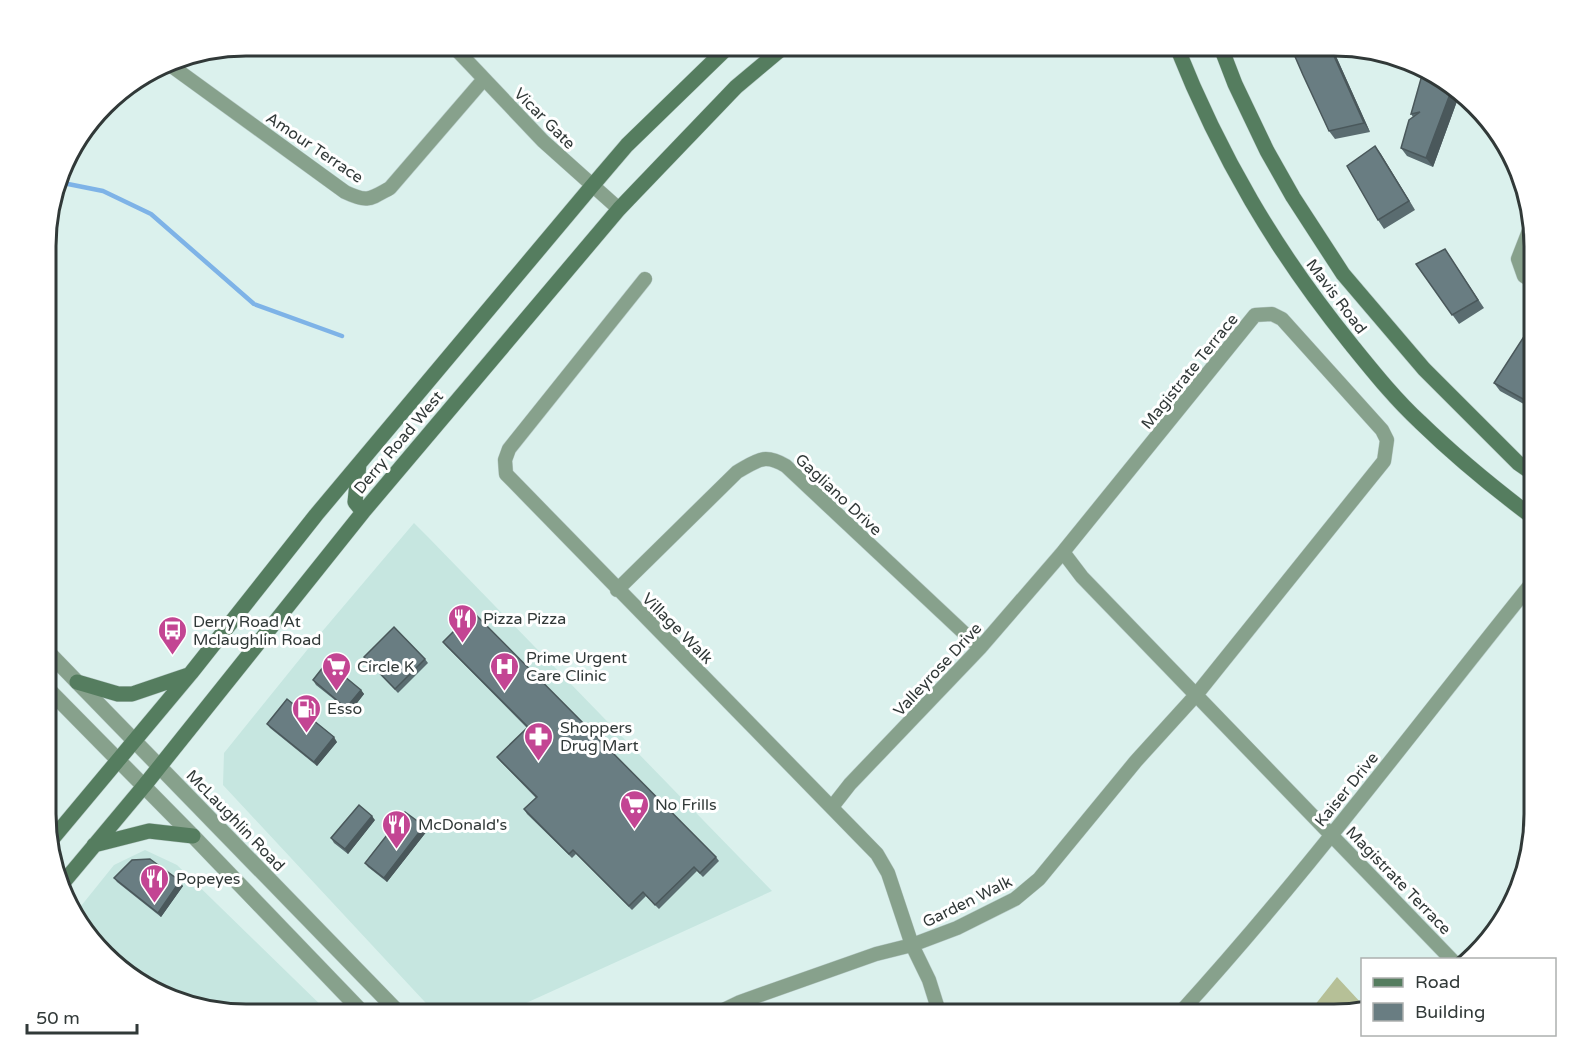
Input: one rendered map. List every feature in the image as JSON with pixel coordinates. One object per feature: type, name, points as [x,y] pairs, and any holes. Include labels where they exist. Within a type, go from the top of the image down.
[{"type":"main road","name":"Derry Road West","points":[[57,833],[191,674],[359,464],[592,186],[627,145],[718,56]]},
{"type":"main road","name":"Derry Road West","points":[[67,878],[144,786],[363,512],[619,209],[736,87],[773,56]]},
{"type":"main road","name":"Mavis Road","points":[[1181,56],[1202,108],[1258,215],[1333,322],[1380,381],[1419,422],[1524,511]]},
{"type":"main road","name":"Mavis Road","points":[[1224,56],[1235,84],[1268,151],[1293,196],[1343,274],[1424,369],[1524,467]]},
{"type":"main road","points":[[359,464],[355,502],[363,512]]},
{"type":"main road","points":[[77,682],[118,694],[132,694],[191,674]]},
{"type":"main road","points":[[94,845],[148,831],[193,836]]},
{"type":"street","name":"Vicar Gate","points":[[462,56],[543,141],[619,209]]},
{"type":"street","name":"Amour Terrace","points":[[176,69],[345,192],[363,199],[381,195],[390,188],[484,80]]},
{"type":"street","points":[[1524,244],[1518,259],[1524,276]]},
{"type":"street","name":"Village Walk","points":[[645,279],[509,449],[505,460],[506,474],[877,854],[888,873],[912,945],[929,980],[937,1004]]},
{"type":"street","name":"Magistrate Terrace","points":[[1196,695],[1384,461],[1387,450],[1387,440],[1382,430],[1282,319],[1272,314],[1255,315],[1063,552],[1082,578],[1450,958]]},
{"type":"street","name":"Gagliano Drive","points":[[617,590],[737,472],[761,458],[775,459],[786,466],[980,648]]},
{"type":"street","name":"Valleyrose Drive","points":[[832,807],[850,784],[980,648],[1063,552]]},
{"type":"street","name":"Kaiser Drive","points":[[1188,1004],[1332,834],[1524,593]]},
{"type":"street","name":"McLaughlin Road","points":[[56,660],[389,1004]]},
{"type":"street","name":"Garden Walk","points":[[736,1004],[864,958],[912,945],[957,928],[1015,899],[1039,879],[1136,761],[1196,695]]},
{"type":"street","points":[[56,697],[354,1004]]},
{"type":"shaded area","points":[[414,523],[772,891],[524,1004],[427,1004],[223,785],[224,753]]},
{"type":"shaded area","points":[[145,850],[177,865],[320,1004],[221,1003],[173,990],[140,973],[111,949],[80,907],[114,865]]},
{"type":"green space","points":[[1337,977],[1360,1002],[1347,1004],[1316,1004]]},
{"type":"building","points":[[1295,56],[1334,56],[1364,123],[1329,131]]},
{"type":"building","points":[[1422,76],[1450,95],[1426,158],[1401,148],[1409,120],[1420,112],[1411,114]]},
{"type":"building","points":[[1375,146],[1409,201],[1378,220],[1347,166]]},
{"type":"building","points":[[1445,249],[1478,300],[1452,315],[1416,264]]},
{"type":"building","points":[[1524,336],[1523,399],[1494,383]]},
{"type":"building","points":[[473,612],[716,857],[700,873],[694,867],[655,905],[643,892],[629,906],[573,850],[569,854],[524,809],[537,797],[497,757],[528,727],[443,642]]},
{"type":"building","points":[[394,627],[425,659],[395,689],[364,657]]},
{"type":"building","points":[[327,662],[361,690],[346,708],[313,680]]},
{"type":"building","points":[[287,699],[334,737],[314,762],[267,724]]},
{"type":"building","points":[[359,805],[372,816],[345,849],[331,838]]},
{"type":"building","name":"McDonald's","points":[[405,812],[424,826],[384,878],[365,863]]},
{"type":"building","points":[[150,859],[180,881],[158,913],[114,878],[132,860]]},
{"type":"waterway","points":[[66,184],[103,191],[151,214],[254,304],[342,336]]},
{"type":"place","name":"Pizza Pizza","points":[[462,644]]},
{"type":"place","name":"Derry Road At Mclaughlin Road","points":[[172,656]]},
{"type":"place","name":"Circle K","points":[[336,692]]},
{"type":"place","name":"Prime Urgent Care Clinic","points":[[505,692]]},
{"type":"place","name":"Esso","points":[[306,734]]},
{"type":"place","name":"Shoppers Drug Mart","points":[[539,762]]},
{"type":"place","name":"No Frills","points":[[634,830]]},
{"type":"place","name":"McDonald's","points":[[397,850]]},
{"type":"place","name":"Popeyes","points":[[155,904]]}]
